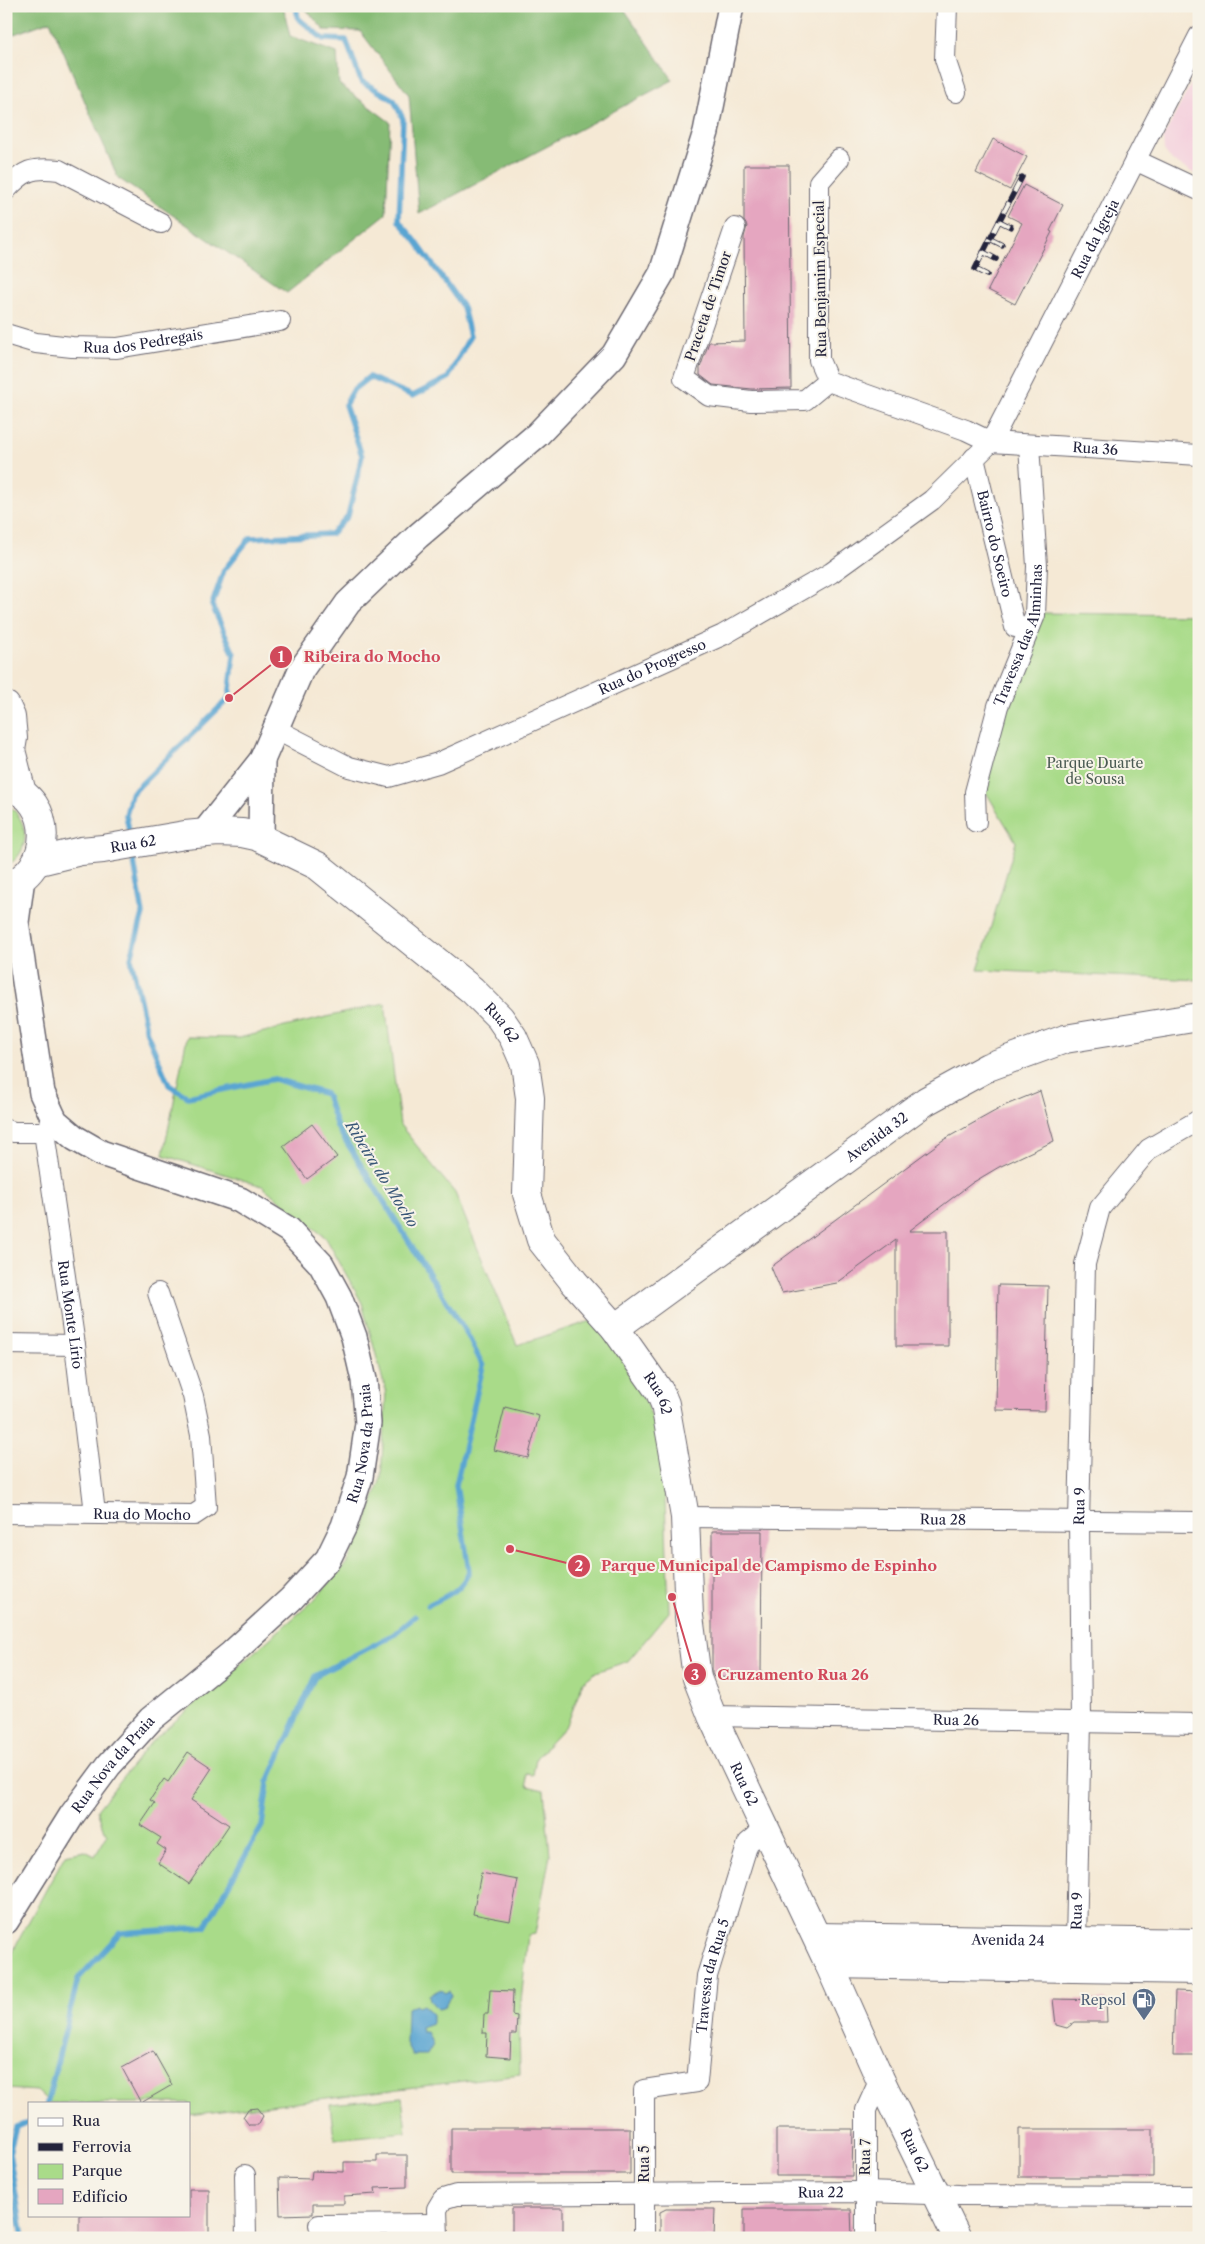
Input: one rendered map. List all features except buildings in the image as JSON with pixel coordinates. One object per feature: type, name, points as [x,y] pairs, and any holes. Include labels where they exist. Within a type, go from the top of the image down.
[{"type":"main road","points":[[6,706],[10,717],[13,738],[8,753],[14,789],[32,803],[40,816],[43,830],[43,847],[22,875]]},
{"type":"main road","points":[[43,830],[81,851]]},
{"type":"main road","name":"Rua 62","points":[[22,875],[81,851],[177,836],[242,833],[261,839],[318,866],[472,990],[500,1018],[513,1037],[525,1064],[530,1098],[527,1194],[540,1240],[615,1328],[660,1392],[665,1404],[685,1517],[689,1616],[697,1678],[712,1716],[817,1937],[880,2079],[957,2238]]},
{"type":"main road","name":"Avenida 32","points":[[615,1328],[926,1101],[988,1066],[1065,1039],[1190,1021]]},
{"type":"main road","name":"Avenida 24","points":[[817,1937],[1199,1942]]},
{"type":"main road","name":"Avenida 24","points":[[829,1964],[1199,1970]]},
{"type":"street","points":[[204,834],[262,760],[300,670],[348,603],[418,536],[538,434],[614,355],[662,273],[706,132],[731,6]]},
{"type":"street","points":[[947,6],[945,59],[956,92]]},
{"type":"street","name":"Rua da Igreja","points":[[991,442],[1199,36]]},
{"type":"street","name":"Rua Benjamim Especial","points":[[828,380],[819,360],[819,182],[839,159]]},
{"type":"street","points":[[1135,160],[1199,190]]},
{"type":"street","points":[[6,190],[20,174],[41,168],[59,170],[161,223]]},
{"type":"street","name":"Praceta de Timor","points":[[735,228],[684,378],[709,396],[751,402],[805,400],[828,380]]},
{"type":"street","name":"Rua dos Pedregais","points":[[6,334],[36,343],[72,348],[117,348],[280,321]]},
{"type":"street","points":[[828,380],[966,430],[991,442]]},
{"type":"street","name":"Rua do Progresso","points":[[275,728],[349,767],[389,777],[438,763],[723,635],[831,573],[932,500],[991,442]]},
{"type":"street","name":"Rua 36","points":[[991,442],[1199,456]]},
{"type":"street","name":"Travessa das Alminhas","points":[[976,822],[975,792],[998,706],[1035,615],[1037,566],[1029,445]]},
{"type":"street","name":"Bairro do Soeiro","points":[[974,458],[1015,627]]},
{"type":"street","points":[[261,839],[262,760]]},
{"type":"street","name":"Rua Nova da Praia","points":[[6,1921],[72,1816],[109,1765],[151,1719],[237,1648],[291,1599],[328,1558],[344,1526],[360,1477],[368,1424],[364,1380],[356,1346],[339,1297],[320,1264],[289,1230],[240,1200],[100,1153],[75,1138],[50,1127],[42,1093],[11,916],[22,875]]},
{"type":"street","name":"Rua 9","points":[[1076,1941],[1081,1722],[1079,1521],[1085,1264],[1100,1208],[1149,1149],[1199,1120]]},
{"type":"street","points":[[6,1130],[14,1132],[50,1127]]},
{"type":"street","name":"Rua Monte Lírio","points":[[50,1127],[95,1513]]},
{"type":"street","name":"Rua do Mocho","points":[[6,1513],[194,1515],[206,1507],[201,1435],[193,1396],[158,1293]]},
{"type":"street","points":[[6,1344],[75,1345]]},
{"type":"street","name":"Rua 28","points":[[685,1517],[1199,1522]]},
{"type":"street","name":"Rua 26","points":[[712,1716],[1199,1724]]},
{"type":"street","name":"Travessa da Rua 5","points":[[644,2090],[697,2082],[707,1976],[748,1843],[766,1829]]},
{"type":"street","name":"Rua 7","points":[[866,2238],[866,2110],[880,2079]]},
{"type":"street","name":"Rua 5","points":[[644,2090],[644,2238]]},
{"type":"street","points":[[245,2175],[246,2238]]},
{"type":"street","name":"Rua 22","points":[[438,2231],[438,2209],[443,2199],[456,2194],[935,2192],[960,2194],[1199,2196]]},
{"type":"street","points":[[319,2225],[438,2231]]},
{"type":"shaded area","points":[[1199,69],[1199,176],[1172,161],[1164,150],[1163,138]]},
{"type":"green space","points":[[6,6],[283,6],[290,36],[337,53],[339,84],[390,122],[386,214],[287,293],[118,178],[50,21],[6,37]]},
{"type":"green space","points":[[622,6],[673,80],[419,214],[409,95],[360,31],[324,30],[304,7]]},
{"type":"green space","name":"Parque Duarte de Sousa","points":[[1042,613],[1199,615],[1199,980],[978,970],[1016,842],[981,784]]},
{"type":"green space","points":[[6,803],[20,818],[25,835],[21,852],[15,860],[6,866]]},
{"type":"green space","points":[[385,1003],[400,1125],[455,1193],[517,1345],[591,1321],[631,1368],[663,1443],[669,1612],[628,1661],[596,1672],[583,1682],[567,1725],[536,1758],[533,1775],[526,1774],[527,1786],[544,1790],[550,1855],[535,1934],[528,1935],[519,2021],[520,2074],[190,2115],[190,2102],[49,2102],[37,2091],[6,2089],[6,1970],[17,1943],[65,1855],[85,1851],[95,1856],[108,1834],[103,1828],[97,1810],[151,1742],[313,1601],[346,1564],[362,1533],[381,1478],[386,1392],[362,1303],[326,1238],[262,1186],[163,1155],[187,1037],[239,1038]]},
{"type":"green space","points":[[402,2097],[406,2132],[334,2139],[330,2104]]},
{"type":"water","points":[[441,1989],[444,1993],[449,1991],[452,1994],[443,2008],[437,2009],[430,2000],[429,1995]]},
{"type":"water","points":[[416,2004],[418,2007],[423,2005],[432,2013],[432,2023],[421,2027],[422,2032],[427,2032],[433,2045],[427,2055],[412,2055],[406,2043],[407,2008]]},
{"type":"waterway","name":"Ribeira do Mocho","points":[[130,836],[126,815],[131,794],[229,698],[234,654],[212,605],[224,570],[250,538],[331,534],[348,516],[362,456],[345,405],[354,389],[369,377],[413,396],[448,378],[470,336],[463,307],[399,221],[403,119],[394,100],[361,81],[346,40],[323,39],[298,18],[296,6]]},
{"type":"waterway","name":"Ribeira do Mocho","points":[[132,850],[143,914],[131,958],[147,1033],[169,1085],[188,1097],[274,1079],[326,1094],[337,1127],[467,1334],[483,1366],[456,1485],[469,1571],[458,1588],[447,1596],[428,1605]]},
{"type":"waterway","name":"Ribeira do Mocho","points":[[47,2102],[78,1979],[120,1933],[205,1927],[262,1826],[268,1782],[315,1676],[393,1635],[415,1616]]},
{"type":"waterway","name":"Ribeira do Mocho","points":[[23,2238],[9,2153],[16,2127],[28,2122]]},
{"type":"railway","points":[[1002,245],[990,239],[1022,177]]},
{"type":"railway","points":[[999,221],[1011,227]]},
{"type":"railway","points":[[987,275],[975,269],[990,239]]},
{"type":"railway","points":[[983,252],[996,259]]},
{"type":"place","name":"Ribeira do Mocho","points":[[229,698]]},
{"type":"place","name":"Parque Municipal de Campismo de Espinho","points":[[510,1549]]},
{"type":"place","name":"Cruzamento Rua 26","points":[[672,1597]]},
{"type":"place","name":"Repsol","points":[[1144,2021]]}]
